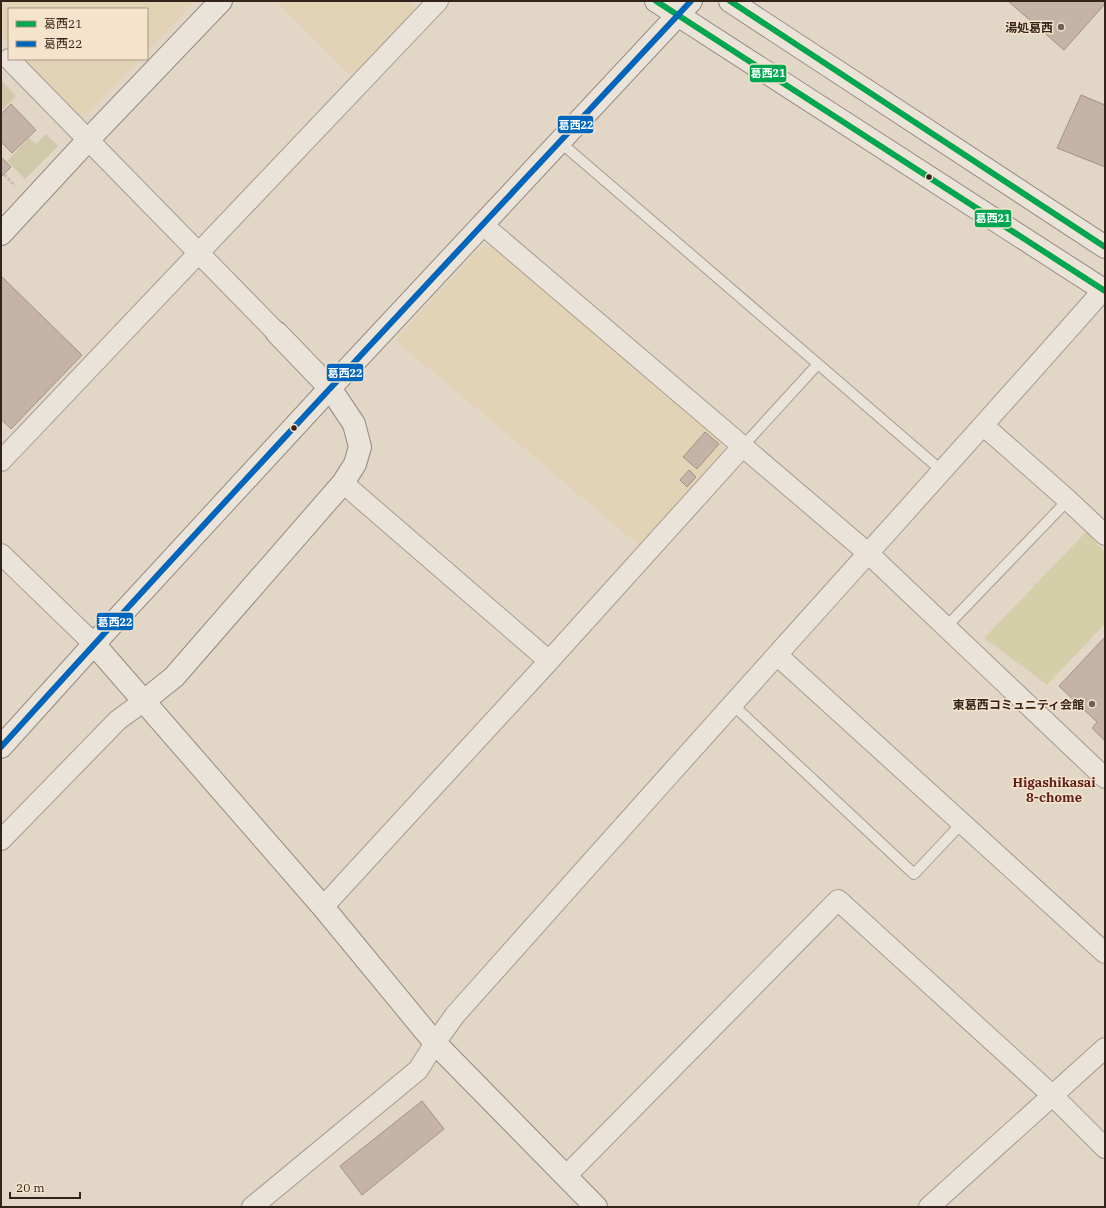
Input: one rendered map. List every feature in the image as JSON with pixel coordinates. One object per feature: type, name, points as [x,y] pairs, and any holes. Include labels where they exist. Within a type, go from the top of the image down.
[{"type":"street","points":[[1,461],[438,1]]},
{"type":"street","points":[[252,1207],[418,1070],[455,1015],[732,704],[869,554],[1105,290],[684,8],[656,1]]},
{"type":"street","points":[[730,1],[1105,247]]},
{"type":"street","points":[[1,234],[215,3]]},
{"type":"street","points":[[1,747],[330,388],[684,8]]},
{"type":"street","points":[[1,50],[8,58]]},
{"type":"street","points":[[1,840],[118,720],[174,677],[343,483],[355,464],[360,447],[354,424],[330,388],[10,60]]},
{"type":"street","points":[[484,224],[869,554],[1105,778]]},
{"type":"street","points":[[984,426],[1068,500],[1105,535]]},
{"type":"street","points":[[323,907],[549,661],[743,446]]},
{"type":"street","points":[[343,483],[549,661]]},
{"type":"street","points":[[1,554],[94,644],[323,907],[435,1043],[596,1207]]},
{"type":"street","points":[[776,655],[1105,952]]},
{"type":"street","points":[[566,1176],[838,900],[1053,1096],[1105,1148]]},
{"type":"street","points":[[929,1207],[1105,1048]]},
{"type":"lane","points":[[560,142],[942,471]]},
{"type":"lane","points":[[743,446],[818,364]]},
{"type":"lane","points":[[946,627],[1068,500]]},
{"type":"lane","points":[[732,704],[914,874],[962,823]]},
{"type":"shaded area","points":[[1,1],[195,1],[148,51],[148,8],[8,8],[8,43],[1,36]]},
{"type":"shaded area","points":[[275,1],[411,1],[411,4],[417,10],[351,76]]},
{"type":"shaded area","points":[[25,60],[139,60],[83,119]]},
{"type":"shaded area","points":[[1,80],[16,96],[1,111]]},
{"type":"shaded area","points":[[46,134],[58,146],[25,179],[7,161],[29,138],[36,144]]},
{"type":"shaded area","points":[[492,246],[722,442],[723,453],[639,545],[395,340],[481,247]]},
{"type":"shaded area","points":[[1086,532],[1105,552],[1105,624],[1047,685],[984,638]]},
{"type":"building","name":"湯処葛西","points":[[1008,1],[1105,1],[1105,4],[1064,50]]},
{"type":"building","points":[[1081,95],[1105,105],[1105,167],[1057,148]]},
{"type":"building","points":[[11,104],[36,130],[12,153],[1,142],[1,114]]},
{"type":"building","points":[[1,157],[11,167],[1,177]]},
{"type":"building","points":[[1,276],[82,355],[11,429],[1,419]]},
{"type":"building","points":[[705,432],[719,444],[697,469],[683,457]]},
{"type":"building","points":[[689,470],[696,477],[687,487],[680,480]]},
{"type":"building","name":"東葛西コミュニティ会館","points":[[1105,637],[1105,741],[1092,728],[1097,722],[1059,686]]},
{"type":"building","points":[[422,1101],[444,1129],[362,1195],[340,1166]]},
{"type":"transit line","name":"葛西21","points":[[656,1],[1105,291]]},
{"type":"transit line","name":"葛西22","points":[[1,747],[258,466],[691,1]]},
{"type":"transit line","name":"葛西21","points":[[730,1],[1105,247]]},
{"type":"place","name":"湯処葛西","points":[[1061,27]]},
{"type":"place","name":"東葛西コミュニティ会館","points":[[1092,704]]},
{"type":"district","name":"Higashikasai 8-chome","points":[[1054,790]]}]
